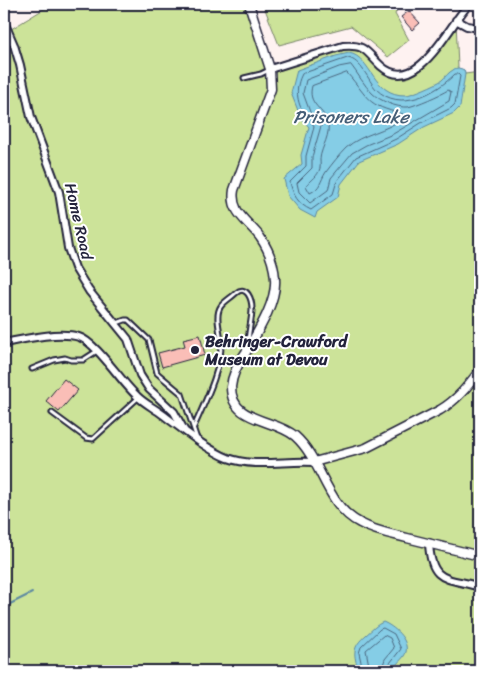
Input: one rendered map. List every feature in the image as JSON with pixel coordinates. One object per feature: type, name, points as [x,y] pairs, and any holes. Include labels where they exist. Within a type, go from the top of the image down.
[{"type":"street","points":[[250,4],[270,69],[271,81],[269,96],[232,197],[240,217],[266,246],[271,256],[276,284],[274,296],[238,364],[232,380],[232,396],[236,405],[247,415],[282,427],[305,446],[333,498],[348,516],[366,526],[480,556]]},
{"type":"street","points":[[270,69],[343,46],[354,45],[367,51],[378,64],[391,73],[402,74],[411,72],[418,68],[432,54],[469,4]]},
{"type":"street","points":[[456,20],[467,26],[480,28]]},
{"type":"street","name":"Home Road","points":[[4,22],[20,65],[31,117],[59,192],[70,257],[82,280],[128,339],[140,375],[149,389],[174,412],[184,430]]},
{"type":"street","points":[[4,343],[38,337],[69,336],[84,339],[139,398],[174,424],[217,453],[237,461],[266,464],[299,461],[314,462],[366,448],[452,403],[463,393],[480,370]]},
{"type":"street","points":[[429,543],[433,570],[442,577],[480,587]]},
{"type":"lane","points":[[244,78],[261,74],[270,69]]},
{"type":"lane","points":[[194,427],[211,388],[220,353],[221,344],[218,318],[221,306],[240,290],[248,292],[252,308],[247,349]]},
{"type":"lane","points":[[117,323],[128,320],[149,340],[157,373],[182,394],[198,439]]},
{"type":"lane","points":[[32,369],[64,358],[83,360],[97,351]]},
{"type":"lane","points":[[52,413],[86,438],[93,439],[139,398]]},
{"type":"green space","points":[[52,4],[249,4],[270,69],[354,45],[391,73],[418,68],[456,20],[458,68],[464,70],[465,74],[480,72],[480,671],[4,671],[4,22],[8,31]]},
{"type":"green space","points":[[263,4],[400,4],[395,14],[409,40],[388,57],[351,26],[279,45]]},
{"type":"water","name":"Prisoners Lake","points":[[349,53],[363,61],[379,83],[395,94],[406,95],[413,93],[439,82],[454,69],[464,70],[460,107],[454,113],[424,127],[398,144],[359,161],[341,184],[338,197],[317,212],[315,218],[300,210],[288,196],[284,179],[302,164],[301,155],[309,127],[301,118],[291,93],[297,70]]},
{"type":"water","points":[[383,622],[403,638],[406,647],[405,655],[391,671],[359,671],[355,655],[356,647],[366,635]]},
{"type":"building","points":[[409,11],[420,23],[412,30],[401,17]]},
{"type":"building","name":"Behringer-Crawford Museum at Devou","points":[[200,335],[205,355],[162,367],[158,353],[185,346],[183,339]]},
{"type":"building","points":[[64,379],[78,390],[59,412],[46,401]]},
{"type":"waterway","points":[[4,607],[32,593]]},
{"type":"place","name":"Behringer-Crawford Museum at Devou","points":[[195,350]]}]
